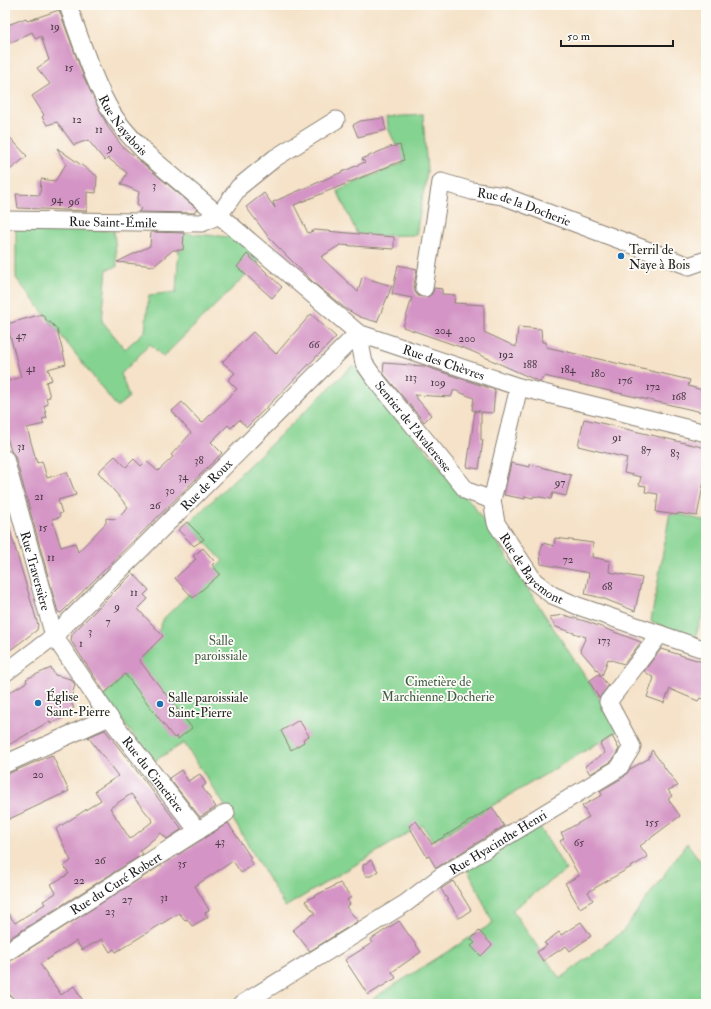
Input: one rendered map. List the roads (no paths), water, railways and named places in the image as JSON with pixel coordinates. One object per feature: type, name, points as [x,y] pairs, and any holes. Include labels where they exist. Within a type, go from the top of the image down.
[{"type":"street","name":"Rue Nayabois","points":[[68,5],[92,70],[112,112],[128,135],[148,155],[219,215]]},
{"type":"street","points":[[219,215],[239,187],[274,158],[336,120]]},
{"type":"street","name":"Rue de la Docherie","points":[[424,288],[441,182],[472,191],[504,196],[689,266],[706,260]]},
{"type":"street","name":"Rue Saint-Émile","points":[[5,220],[202,223],[219,215]]},
{"type":"street","name":"Rue des Chèvres","points":[[219,215],[358,333],[519,387],[706,433]]},
{"type":"street","name":"Sentier de l'Avaleresse","points":[[358,333],[364,363],[373,376],[467,491],[492,500]]},
{"type":"street","name":"Rue de Roux","points":[[5,673],[54,636],[358,333]]},
{"type":"street","name":"Rue de Bayemont","points":[[519,387],[492,500],[496,523],[534,581],[552,596],[706,650]]},
{"type":"street","name":"Rue Traversière","points":[[5,459],[54,636],[109,718]]},
{"type":"street","name":"Rue Hyacinthe Henri","points":[[242,1004],[406,903],[440,877],[619,768],[632,747],[608,702],[660,634]]},
{"type":"street","points":[[5,764],[109,718]]},
{"type":"street","name":"Rue du Cimetière","points":[[109,718],[198,831]]},
{"type":"street","name":"Rue du Curé Robert","points":[[5,953],[226,814]]},
{"type":"place","name":"Terril de Naye à Bois","points":[[621,256]]},
{"type":"place","name":"Église Saint-Pierre","points":[[38,703]]},
{"type":"place","name":"Salle paroissiale Saint-Pierre","points":[[160,704]]},
{"type":"park label","name":"Salle paroissiale","points":[[221,648]]},
{"type":"park label","name":"Cimetière de Marchienne Docherie","points":[[438,688]]}]
